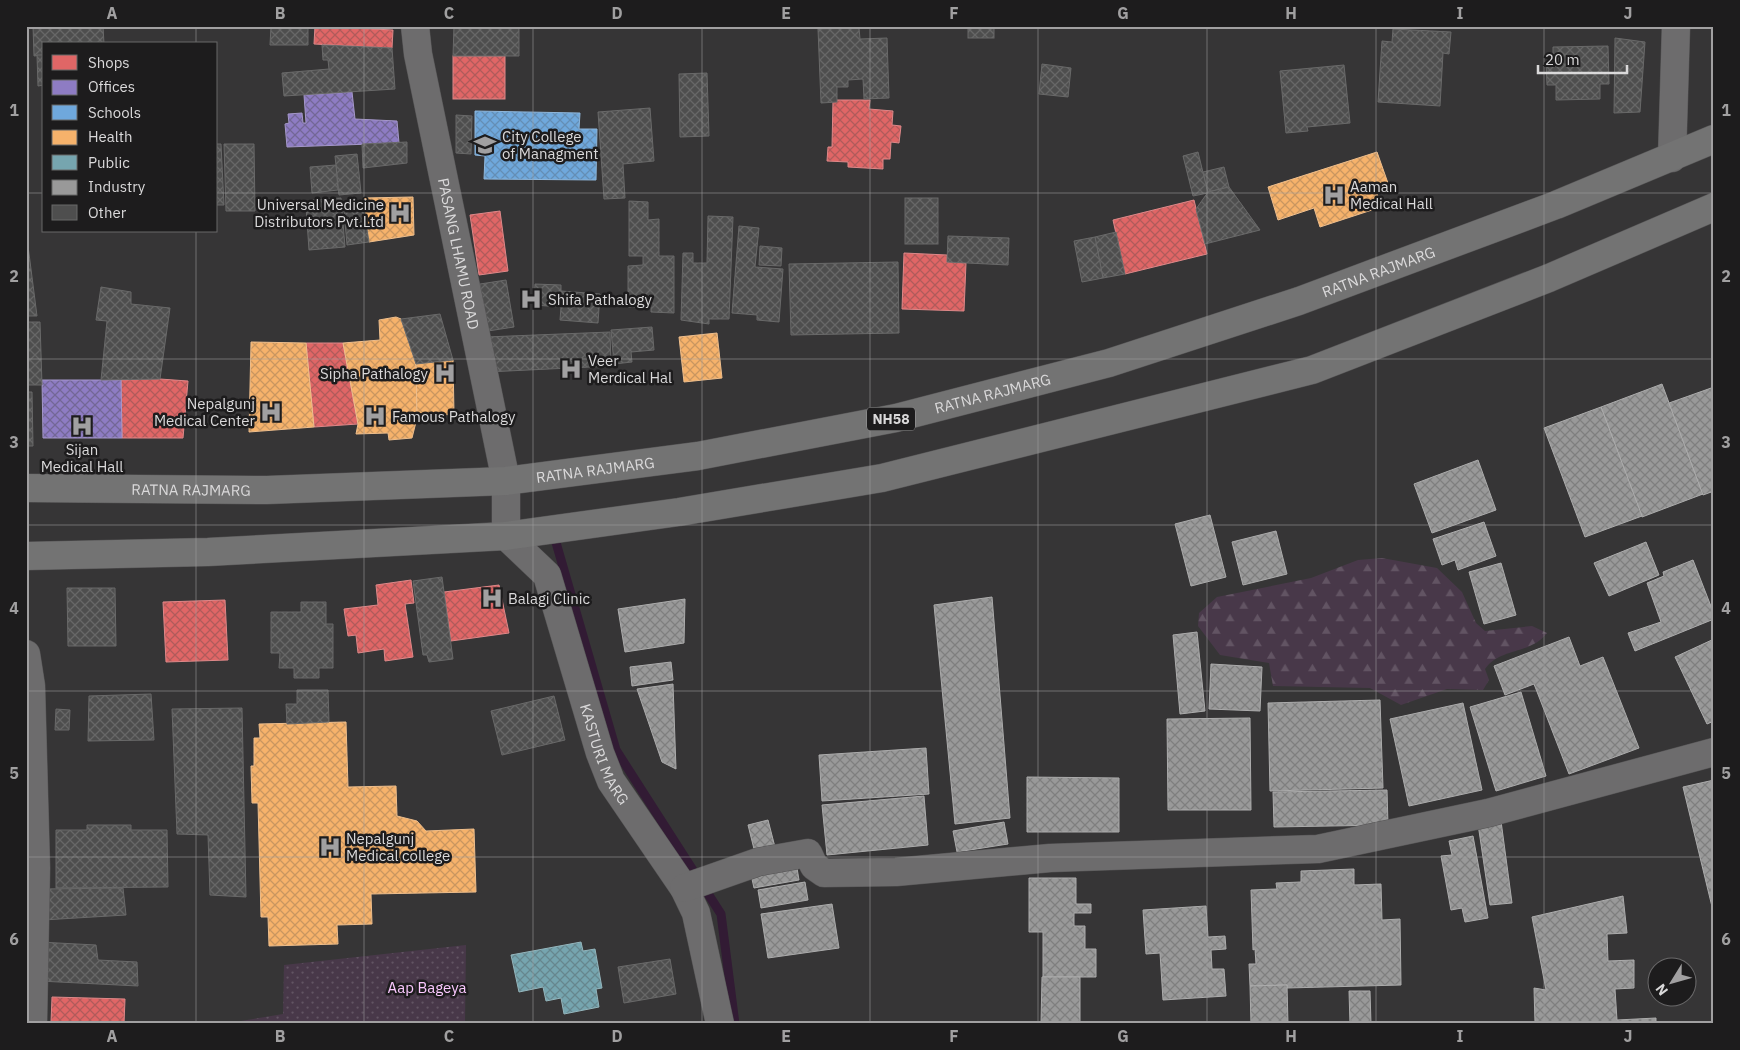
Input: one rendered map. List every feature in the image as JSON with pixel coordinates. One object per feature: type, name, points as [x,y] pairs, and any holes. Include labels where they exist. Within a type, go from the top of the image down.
[{"type":"highway","name":"RATNA RAJMARG","points":[[26,488],[267,490],[506,481],[698,456],[887,420],[1109,363],[1299,301],[1556,206],[1714,139]]},
{"type":"highway","points":[[26,556],[208,552],[506,536],[679,512],[882,478],[1312,370],[1549,278],[1714,207]]},
{"type":"street","name":"PASANG LHAMU ROAD","points":[[416,26],[418,54],[506,481]]},
{"type":"street","points":[[1672,158],[1676,26]]},
{"type":"street","points":[[506,481],[506,536]]},
{"type":"street","name":"KASTURI MARG","points":[[506,536],[547,575],[600,752],[611,781],[684,888],[696,913],[720,1024]]},
{"type":"street","points":[[26,654],[31,686],[36,868],[31,1013]]},
{"type":"street","points":[[684,888],[758,862],[808,853],[814,866],[824,873],[896,872],[1050,858],[1318,849],[1488,814],[1714,752]]},
{"type":"green space","points":[[1382,558],[1437,568],[1462,592],[1476,623],[1485,631],[1532,626],[1547,633],[1532,645],[1499,657],[1492,662],[1485,669],[1489,680],[1483,690],[1447,689],[1401,705],[1370,688],[1273,686],[1269,663],[1220,655],[1198,626],[1199,613],[1217,597],[1311,578],[1358,560]]},
{"type":"green space","name":"Aap Bageya","points":[[466,945],[465,1024],[223,1024],[283,1014],[284,965]]},
{"type":"building: Shops","points":[[315,26],[393,30],[392,48],[314,44]]},
{"type":"building: Shops","points":[[453,56],[505,56],[505,99],[453,99]]},
{"type":"building: Shops","points":[[833,100],[870,100],[869,109],[893,111],[892,125],[901,126],[899,143],[891,142],[890,159],[883,159],[883,169],[848,167],[848,162],[827,161],[828,147],[832,147]]},
{"type":"building: Shops","points":[[1194,200],[1207,254],[1125,274],[1113,220]]},
{"type":"building: Shops","points":[[500,211],[508,271],[479,275],[470,215]]},
{"type":"building: Shops","points":[[904,253],[947,255],[947,262],[966,263],[964,311],[902,309]]},
{"type":"building: Shops","points":[[306,343],[343,343],[358,424],[314,427]]},
{"type":"building: Shops","points":[[160,379],[188,381],[183,438],[122,438],[121,380]]},
{"type":"building: Shops","points":[[411,580],[414,603],[405,604],[413,657],[385,661],[384,649],[358,653],[356,635],[348,636],[344,609],[378,605],[376,585]]},
{"type":"building: Shops","points":[[499,585],[509,633],[451,641],[444,592]]},
{"type":"building: Shops","points":[[225,600],[228,660],[166,662],[163,602]]},
{"type":"building: Shops","points":[[52,997],[125,999],[124,1024],[51,1023]]},
{"type":"building: Offices","points":[[352,92],[355,119],[397,121],[399,143],[287,147],[285,124],[289,123],[288,114],[302,113],[303,123],[306,123],[304,95]]},
{"type":"building: Offices","points":[[42,380],[121,380],[122,438],[43,438]]},
{"type":"building: Schools","points":[[475,111],[580,113],[579,129],[597,129],[596,180],[484,179],[485,156],[475,155]]},
{"type":"building: Health","points":[[1377,152],[1389,186],[1376,190],[1381,207],[1320,227],[1314,208],[1278,220],[1268,187]]},
{"type":"building: Health","points":[[413,197],[414,235],[369,242],[364,198]]},
{"type":"building: Health","points":[[396,317],[401,319],[416,364],[417,418],[412,438],[389,440],[388,433],[356,434],[358,424],[343,343],[380,340],[379,320]]},
{"type":"building: Health","points":[[717,333],[722,378],[684,382],[679,337]]},
{"type":"building: Health","points":[[251,342],[306,343],[314,427],[249,432]]},
{"type":"building: Health","points":[[453,360],[454,414],[417,418],[416,364]]},
{"type":"building: Health","points":[[346,722],[348,787],[396,786],[397,816],[417,821],[426,831],[474,829],[476,892],[371,894],[372,924],[337,925],[338,944],[269,946],[268,917],[261,917],[258,803],[252,803],[251,766],[254,766],[254,738],[260,738],[259,724]]},
{"type":"building: Public","points":[[581,942],[583,951],[595,949],[602,988],[596,989],[599,1007],[564,1014],[561,998],[546,1001],[543,987],[519,992],[511,955]]},
{"type":"building: Industry","points":[[1662,384],[1703,494],[1642,517],[1601,407]]},
{"type":"building: Industry","points":[[1714,387],[1714,491],[1703,495],[1669,403]]},
{"type":"building: Industry","points":[[1601,407],[1642,516],[1585,537],[1544,428]]},
{"type":"building: Industry","points":[[1478,460],[1496,510],[1432,533],[1414,484]]},
{"type":"building: Industry","points":[[1210,515],[1226,577],[1191,586],[1175,524]]},
{"type":"building: Industry","points":[[1484,522],[1496,556],[1458,570],[1455,560],[1442,565],[1433,539]]},
{"type":"building: Industry","points":[[1276,531],[1287,574],[1243,585],[1232,542]]},
{"type":"building: Industry","points":[[1646,542],[1659,575],[1609,596],[1594,563]]},
{"type":"building: Industry","points":[[1693,560],[1714,614],[1714,619],[1635,651],[1628,633],[1661,622],[1647,583],[1664,576],[1663,572]]},
{"type":"building: Industry","points":[[1501,563],[1516,615],[1484,624],[1469,572]]},
{"type":"building: Industry","points":[[992,597],[1010,818],[955,824],[934,605]]},
{"type":"building: Industry","points":[[685,599],[684,643],[625,652],[618,609]]},
{"type":"building: Industry","points":[[1197,632],[1205,711],[1180,714],[1173,635]]},
{"type":"building: Industry","points":[[1569,637],[1580,666],[1603,657],[1639,748],[1569,774],[1534,684],[1505,695],[1494,666]]},
{"type":"building: Industry","points":[[1714,639],[1714,721],[1707,724],[1675,657]]},
{"type":"building: Industry","points":[[671,662],[673,680],[632,686],[630,667]]},
{"type":"building: Industry","points":[[1211,664],[1262,667],[1260,711],[1209,709]]},
{"type":"building: Industry","points":[[673,684],[676,769],[662,762],[637,689]]},
{"type":"building: Industry","points":[[1521,692],[1546,776],[1496,791],[1470,707]]},
{"type":"building: Industry","points":[[1380,700],[1383,788],[1270,791],[1268,703]]},
{"type":"building: Industry","points":[[1463,703],[1482,790],[1409,806],[1390,719]]},
{"type":"building: Industry","points":[[1250,718],[1251,810],[1168,810],[1167,719]]},
{"type":"building: Industry","points":[[926,748],[929,794],[822,801],[819,755]]},
{"type":"building: Industry","points":[[1027,777],[1119,778],[1119,832],[1027,832]]},
{"type":"building: Industry","points":[[1714,780],[1714,915],[1683,787]]},
{"type":"building: Industry","points":[[1387,790],[1388,825],[1274,827],[1273,792]]},
{"type":"building: Industry","points":[[924,796],[928,845],[827,855],[822,805]]},
{"type":"building: Industry","points":[[768,820],[776,851],[756,857],[748,825]]},
{"type":"building: Industry","points":[[1501,821],[1512,903],[1490,905],[1478,824]]},
{"type":"building: Industry","points":[[1004,822],[1008,844],[957,852],[953,831]]},
{"type":"building: Industry","points":[[1473,836],[1488,918],[1465,922],[1462,908],[1451,910],[1441,856],[1452,855],[1449,841]]},
{"type":"building: Industry","points":[[796,862],[799,880],[754,888],[750,870]]},
{"type":"building: Industry","points":[[1354,869],[1354,885],[1381,884],[1382,920],[1400,919],[1401,985],[1287,988],[1287,985],[1250,986],[1249,964],[1256,964],[1255,949],[1253,950],[1251,890],[1277,889],[1276,883],[1301,882],[1301,871]]},
{"type":"building: Industry","points":[[1029,878],[1076,878],[1076,904],[1091,904],[1091,913],[1074,913],[1074,926],[1085,926],[1085,949],[1096,949],[1096,977],[1043,977],[1043,932],[1029,932]]},
{"type":"building: Industry","points":[[805,882],[808,900],[761,908],[758,890]]},
{"type":"building: Industry","points":[[1623,896],[1627,933],[1607,934],[1608,961],[1634,960],[1634,988],[1615,989],[1617,1020],[1656,1018],[1656,1024],[1515,1024],[1535,1023],[1534,988],[1546,990],[1532,917]]},
{"type":"building: Industry","points":[[832,904],[839,948],[768,958],[761,914]]},
{"type":"building: Industry","points":[[1206,906],[1208,937],[1225,936],[1226,949],[1211,950],[1212,969],[1224,969],[1226,996],[1163,1000],[1160,953],[1146,954],[1143,910]]},
{"type":"building: Industry","points":[[1042,977],[1080,977],[1080,1024],[1041,1024]]},
{"type":"building: Industry","points":[[1287,985],[1288,1024],[1251,1024],[1250,986]]},
{"type":"building: Industry","points":[[1349,991],[1370,991],[1371,1024],[1350,1024]]},
{"type":"building: Other","points":[[33,26],[103,26],[104,42],[42,42],[42,55],[34,56]]},
{"type":"building: Other","points":[[271,26],[308,26],[308,45],[270,45]]},
{"type":"building: Other","points":[[454,26],[519,26],[519,56],[453,56]]},
{"type":"building: Other","points":[[968,26],[994,26],[994,38],[968,38]]},
{"type":"building: Other","points":[[859,28],[860,39],[887,38],[889,98],[864,99],[863,79],[848,80],[848,87],[837,87],[837,102],[821,103],[818,29]]},
{"type":"building: Other","points":[[1393,29],[1451,32],[1449,54],[1443,53],[1440,106],[1378,102],[1382,41],[1392,42]]},
{"type":"building: Other","points":[[1615,38],[1645,42],[1640,112],[1614,113]]},
{"type":"building: Other","points":[[322,45],[392,48],[395,89],[284,96],[282,73],[329,69],[328,60],[323,60]]},
{"type":"building: Other","points":[[1608,46],[1609,84],[1600,84],[1600,99],[1556,100],[1556,85],[1547,85],[1546,62],[1553,62],[1553,47]]},
{"type":"building: Other","points":[[37,55],[42,55],[42,85],[38,86]]},
{"type":"building: Other","points":[[1042,64],[1071,68],[1068,97],[1039,94]]},
{"type":"building: Other","points":[[1344,65],[1350,123],[1307,127],[1308,131],[1286,133],[1280,71]]},
{"type":"building: Other","points":[[707,73],[709,136],[680,137],[679,74]]},
{"type":"building: Other","points":[[650,108],[654,161],[623,164],[625,198],[604,199],[598,112]]},
{"type":"building: Other","points":[[456,115],[472,116],[471,154],[456,153]]},
{"type":"building: Other","points":[[407,142],[407,163],[363,168],[362,144]]},
{"type":"building: Other","points":[[218,144],[221,144],[224,205],[218,205]]},
{"type":"building: Other","points":[[224,144],[254,144],[255,211],[226,211]]},
{"type":"building: Other","points":[[1198,152],[1208,193],[1193,196],[1183,156]]},
{"type":"building: Other","points":[[357,154],[361,193],[339,195],[335,156]]},
{"type":"building: Other","points":[[336,165],[338,190],[312,193],[310,167]]},
{"type":"building: Other","points":[[1224,167],[1229,187],[1208,192],[1203,172]]},
{"type":"building: Other","points":[[26,183],[27,238],[37,316],[26,316]]},
{"type":"building: Other","points":[[1229,187],[1260,230],[1205,244],[1196,209],[1208,192]]},
{"type":"building: Other","points":[[341,198],[345,247],[309,250],[306,207],[314,206],[313,200]]},
{"type":"building: Other","points":[[905,198],[938,198],[938,244],[905,244]]},
{"type":"building: Other","points":[[629,201],[648,202],[648,220],[659,219],[659,256],[674,256],[674,313],[651,312],[651,307],[628,307],[628,266],[643,265],[643,256],[629,256]]},
{"type":"building: Other","points":[[344,211],[364,211],[369,242],[347,245]]},
{"type":"building: Other","points":[[708,216],[733,217],[729,319],[709,319],[709,324],[681,320],[683,253],[693,253],[693,263],[707,263]]},
{"type":"building: Other","points":[[739,226],[759,228],[755,267],[783,269],[779,322],[757,320],[757,315],[732,313]]},
{"type":"building: Other","points":[[1116,232],[1125,274],[1103,278],[1095,237]]},
{"type":"building: Other","points":[[948,236],[1009,238],[1008,265],[947,262]]},
{"type":"building: Other","points":[[1095,237],[1103,278],[1082,282],[1074,241]]},
{"type":"building: Other","points":[[760,246],[782,248],[781,266],[759,265]]},
{"type":"building: Other","points":[[898,262],[899,333],[791,335],[789,264]]},
{"type":"building: Other","points":[[506,280],[514,327],[488,331],[480,284]]},
{"type":"building: Other","points":[[535,284],[561,285],[561,291],[600,294],[598,323],[560,320],[561,307],[534,305]]},
{"type":"building: Other","points":[[101,287],[131,292],[131,304],[170,308],[160,379],[101,380],[107,321],[96,320]]},
{"type":"building: Other","points":[[440,314],[453,360],[416,364],[401,319]]},
{"type":"building: Other","points":[[26,322],[40,322],[42,385],[26,385]]},
{"type":"building: Other","points":[[652,327],[654,350],[631,352],[632,362],[614,364],[611,330]]},
{"type":"building: Other","points":[[610,332],[611,366],[487,372],[486,337]]},
{"type":"building: Other","points":[[26,392],[32,392],[33,446],[26,446]]},
{"type":"building: Other","points":[[442,577],[453,659],[429,662],[427,655],[423,655],[413,581]]},
{"type":"building: Other","points":[[67,588],[115,588],[116,646],[68,646]]},
{"type":"building: Other","points":[[301,602],[326,602],[326,624],[333,624],[333,668],[319,668],[319,678],[294,678],[294,668],[279,668],[280,653],[271,653],[271,612],[301,612]]},
{"type":"building: Other","points":[[297,690],[328,690],[329,722],[287,724],[286,704],[297,704]]},
{"type":"building: Other","points":[[151,694],[154,740],[88,741],[89,696]]},
{"type":"building: Other","points":[[554,696],[565,740],[502,755],[491,711]]},
{"type":"building: Other","points":[[242,708],[246,897],[210,895],[208,835],[177,834],[172,709]]},
{"type":"building: Other","points":[[56,709],[70,710],[69,730],[55,730]]},
{"type":"building: Other","points":[[87,825],[131,825],[131,830],[167,830],[168,887],[56,888],[56,830],[87,830]]},
{"type":"building: Other","points":[[123,888],[126,915],[43,920],[42,889]]},
{"type":"building: Other","points":[[39,942],[96,945],[98,960],[137,962],[138,986],[39,981]]},
{"type":"building: Other","points":[[670,959],[676,994],[624,1003],[618,967]]},
{"type":"waterway","points":[[555,539],[616,750],[721,914],[735,1024]]},
{"type":"place","name":"City College of Managment","points":[[485,145]]},
{"type":"place","name":"Aaman Medical Hall","points":[[1334,195]]},
{"type":"place","name":"Universal Medicine Distributors Pvt.Ltd","points":[[400,213]]},
{"type":"place","name":"Shifa Pathalogy","points":[[531,299]]},
{"type":"place","name":"Veer Merdical Hal","points":[[571,369]]},
{"type":"place","name":"Sipha Pathalogy","points":[[445,373]]},
{"type":"place","name":"Nepalgunj Medical Center","points":[[271,412]]},
{"type":"place","name":"Famous Pathalogy","points":[[375,416]]},
{"type":"place","name":"Sijan Medical Hall","points":[[82,426]]},
{"type":"place","name":"Balagi Clinic","points":[[492,598]]},
{"type":"place","name":"Nepalgunj Medical college","points":[[330,847]]}]
